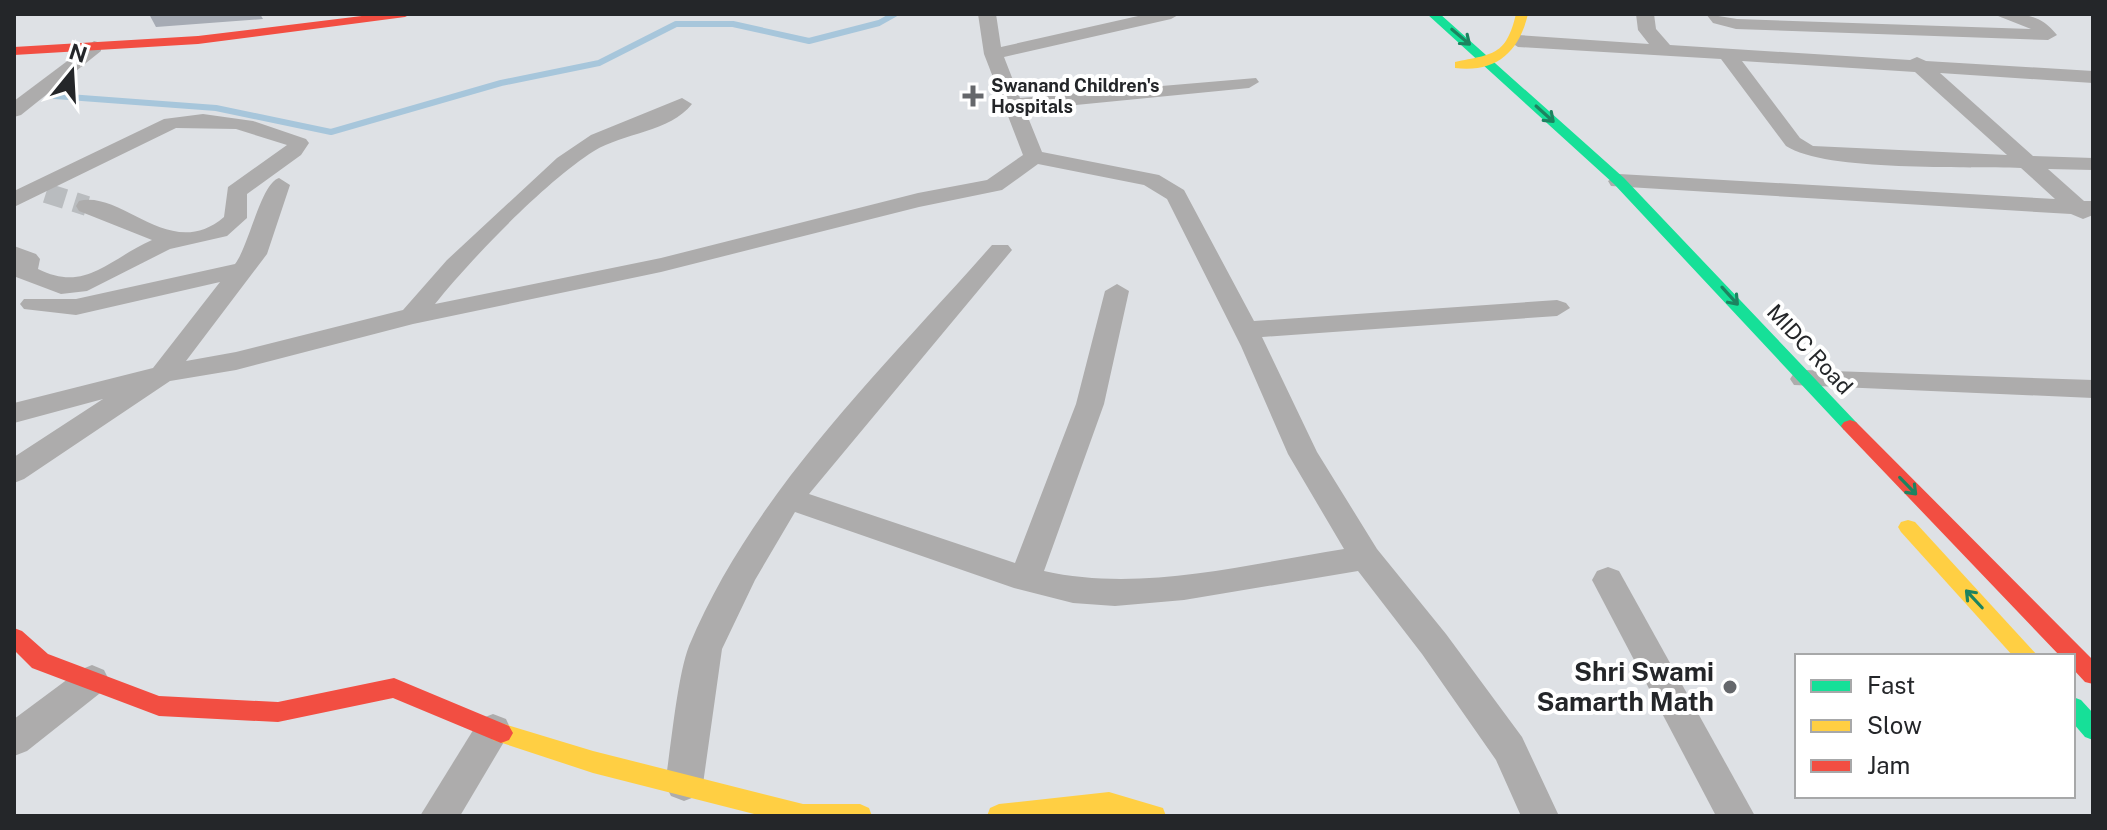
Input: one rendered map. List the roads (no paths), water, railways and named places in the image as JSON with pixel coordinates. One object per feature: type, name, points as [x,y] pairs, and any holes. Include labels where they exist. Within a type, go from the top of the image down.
[{"type":"main road","points":[[14,51],[198,40],[405,14]]},
{"type":"main road","name":"MIDC Road","points":[[1433,14],[1619,181],[1714,278],[1804,379],[2072,654]]},
{"type":"main road","points":[[1459,65],[1487,62],[1506,53],[1518,41],[1522,14]]},
{"type":"main road","points":[[94,47],[112,28]]},
{"type":"main road","points":[[1442,51],[1482,87]]},
{"type":"main road","points":[[1897,515],[2025,654]]},
{"type":"main road","points":[[14,637],[40,661],[159,706],[278,712],[394,688],[493,730],[593,762],[803,815],[860,816]]},
{"type":"main road","name":"MIDC Road","points":[[2075,657],[2093,675]]},
{"type":"main road","points":[[2075,709],[2093,730]]},
{"type":"main road","points":[[999,816],[1109,803],[1154,816]]},
{"type":"street","points":[[993,54],[1171,14]]},
{"type":"street","points":[[1645,14],[1647,30],[1664,50]]},
{"type":"street","points":[[1715,14],[1719,19],[1736,24],[1884,32],[2049,34],[2032,20],[2002,14]]},
{"type":"street","points":[[1864,14],[2025,161],[2087,211]]},
{"type":"street","points":[[987,15],[993,54],[1034,157]]},
{"type":"street","points":[[1518,41],[2093,77]]},
{"type":"street","points":[[14,111],[94,47]]},
{"type":"street","points":[[1727,54],[1793,142],[1807,151],[1840,156],[2093,164]]},
{"type":"street","points":[[1014,105],[1249,82]]},
{"type":"street","points":[[412,316],[457,261],[557,168],[590,145],[658,121],[682,104]]},
{"type":"street","points":[[14,200],[40,191],[171,123],[188,119],[215,119],[299,143],[294,151],[236,192],[239,208],[233,222],[215,232],[174,240],[96,278],[64,287],[25,272],[28,259],[14,253]]},
{"type":"street","points":[[14,413],[162,374],[236,361],[412,316],[661,265],[827,221],[994,185],[1034,157],[1151,180],[1176,195],[1246,330],[1303,454],[1366,558],[1434,644],[1509,749],[1540,816]]},
{"type":"street","points":[[1619,181],[2087,211]]},
{"type":"street","points":[[14,472],[44,449],[162,374],[255,254],[279,185]]},
{"type":"street","points":[[87,206],[174,240]]},
{"type":"street","points":[[684,784],[705,649],[741,575],[788,498],[1000,250]]},
{"type":"street","points":[[33,304],[76,307],[241,270]]},
{"type":"street","points":[[1025,579],[1090,404],[1117,291]]},
{"type":"street","points":[[1246,330],[1557,308]]},
{"type":"street","points":[[1804,379],[2093,389]]},
{"type":"street","points":[[788,498],[1025,579],[1073,590],[1115,593],[1184,587],[1366,558]]},
{"type":"street","points":[[1608,580],[1736,816]]},
{"type":"street","points":[[14,740],[92,680]]},
{"type":"street","points":[[439,816],[493,730]]},
{"type":"waterway","points":[[55,96],[216,108],[331,132],[501,83],[599,63],[676,24],[733,24],[809,41],[879,23],[895,14]]},
{"type":"tunnel","points":[[46,193],[87,206]]},
{"type":"place","name":"Swanand Children's Hospitals","points":[[973,96]]},
{"type":"place","name":"Shri Swami Samarth Math","points":[[1730,687]]}]
